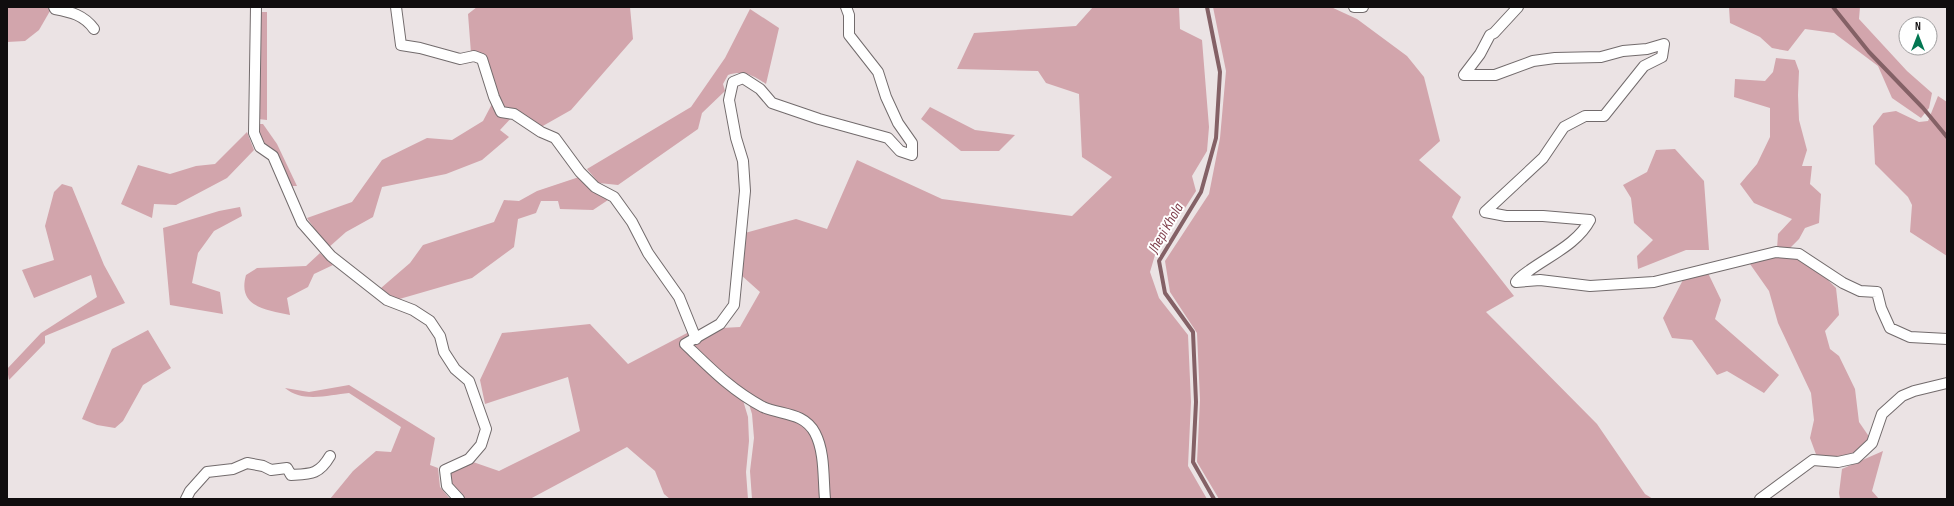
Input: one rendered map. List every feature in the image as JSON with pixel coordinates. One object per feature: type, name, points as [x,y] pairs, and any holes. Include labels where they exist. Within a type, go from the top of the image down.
[{"type":"street","points":[[54,7],[55,9],[72,12],[87,19],[94,29]]},
{"type":"street","points":[[256,7],[254,133],[260,147],[274,156],[302,223],[331,256],[388,300],[413,310],[430,322],[440,336],[444,352],[455,369],[469,381],[486,429],[481,445],[469,459],[445,470],[447,486],[459,499]]},
{"type":"street","points":[[396,7],[401,45],[420,48],[460,59],[474,56],[482,59],[494,97],[501,112],[514,114],[541,132],[555,138],[580,172],[595,187],[614,197],[632,222],[648,253],[679,297],[696,339]]},
{"type":"street","points":[[825,499],[822,452],[815,432],[803,419],[785,412],[764,407],[723,381],[685,344],[720,324],[734,305],[745,191],[743,161],[736,138],[729,100],[733,82],[743,78],[760,89],[772,103],[826,122],[888,138],[900,151],[912,155],[912,143],[895,117],[886,97],[878,72],[849,35],[849,15],[846,7]]},
{"type":"street","points":[[1354,7],[1363,7]]},
{"type":"street","points":[[1518,7],[1494,33],[1490,35],[1480,54],[1464,75],[1495,75],[1534,61],[1555,58],[1601,57],[1623,51],[1647,50],[1664,44],[1662,57],[1644,66],[1604,116],[1585,116],[1564,127],[1543,158],[1485,212],[1506,216],[1543,216],[1590,220],[1586,227],[1566,247],[1546,259],[1516,282],[1540,280],[1590,286],[1654,282],[1776,252],[1799,254],[1843,283],[1860,291],[1878,292],[1881,308],[1890,328],[1910,337],[1947,339]]},
{"type":"street","points":[[1760,499],[1813,460],[1838,462],[1856,458],[1872,443],[1882,414],[1902,396],[1914,391],[1947,383]]},
{"type":"street","points":[[186,499],[190,491],[207,472],[233,469],[248,463],[263,466],[271,470],[287,468],[290,475],[312,474],[324,467],[330,456]]},
{"type":"shaded area","points":[[7,7],[48,7],[50,11],[39,30],[25,41],[7,42]]},
{"type":"shaded area","points":[[477,7],[630,7],[633,39],[571,110],[541,127],[501,111],[489,71],[471,53],[468,14]]},
{"type":"shaded area","points":[[1093,7],[1179,7],[1180,29],[1202,40],[1209,127],[1207,151],[1192,176],[1196,191],[1155,255],[1150,272],[1159,298],[1188,335],[1191,402],[1188,466],[1207,499],[828,499],[818,429],[785,409],[765,402],[747,393],[728,379],[694,345],[722,328],[740,327],[760,292],[741,275],[745,233],[796,219],[827,229],[857,160],[942,199],[1072,216],[1112,177],[1082,157],[1079,94],[1046,83],[1038,71],[957,69],[974,33],[1076,26]]},
{"type":"shaded area","points":[[1213,7],[1331,7],[1357,19],[1407,56],[1424,77],[1440,141],[1419,160],[1461,197],[1452,217],[1514,296],[1486,312],[1597,424],[1645,494],[1653,499],[1219,499],[1197,462],[1200,400],[1197,333],[1170,292],[1165,261],[1209,194],[1220,138],[1226,71]]},
{"type":"shaded area","points":[[1729,7],[1860,7],[1859,19],[1907,71],[1932,93],[1929,108],[1921,118],[1892,98],[1878,66],[1834,33],[1805,29],[1788,51],[1772,48],[1760,37],[1730,23]]},
{"type":"shaded area","points":[[750,9],[779,28],[766,84],[748,74],[738,73],[728,75],[723,84],[725,91],[702,113],[698,129],[618,185],[599,183],[587,169],[691,107],[725,58]]},
{"type":"shaded area","points":[[260,12],[267,12],[267,120],[258,119]]},
{"type":"shaded area","points":[[1776,58],[1795,60],[1799,71],[1799,120],[1807,150],[1802,166],[1812,166],[1810,184],[1821,194],[1819,223],[1805,228],[1799,239],[1787,251],[1777,249],[1778,234],[1792,219],[1754,203],[1740,184],[1757,164],[1770,137],[1770,108],[1734,97],[1735,79],[1765,81],[1773,72]]},
{"type":"shaded area","points":[[1938,96],[1947,102],[1947,256],[1910,232],[1912,205],[1908,197],[1875,164],[1873,126],[1883,113],[1896,111],[1919,122],[1928,121]]},
{"type":"shaded area","points":[[493,102],[513,116],[500,130],[509,137],[482,160],[446,174],[382,187],[373,217],[346,232],[328,248],[307,218],[352,202],[382,160],[427,138],[452,140],[483,121]]},
{"type":"shaded area","points":[[930,107],[975,130],[1015,135],[999,151],[961,151],[921,119]]},
{"type":"shaded area","points":[[258,124],[263,124],[277,144],[297,186],[290,186],[262,144]]},
{"type":"shaded area","points":[[247,132],[254,150],[227,178],[176,205],[154,204],[152,218],[121,204],[138,165],[170,174],[196,166],[215,164]]},
{"type":"shaded area","points":[[1675,149],[1704,181],[1709,250],[1686,250],[1638,269],[1637,256],[1653,240],[1634,223],[1631,198],[1623,185],[1647,172],[1656,150]]},
{"type":"shaded area","points":[[579,177],[608,200],[593,210],[560,209],[558,201],[541,201],[536,213],[518,219],[514,247],[472,278],[396,300],[381,288],[410,263],[423,245],[494,222],[504,200],[519,201],[537,191]]},
{"type":"shaded area","points":[[62,184],[72,187],[104,265],[125,303],[45,336],[45,343],[9,380],[7,369],[41,333],[97,297],[91,275],[34,298],[22,270],[54,260],[45,226],[54,192]]},
{"type":"shaded area","points":[[240,207],[242,216],[214,231],[198,253],[192,283],[220,292],[223,314],[170,305],[163,228],[219,211]]},
{"type":"shaded area","points":[[320,253],[333,265],[314,274],[308,287],[287,298],[290,315],[263,309],[250,300],[246,294],[244,286],[246,275],[257,268],[306,266]]},
{"type":"shaded area","points":[[1777,256],[1798,259],[1823,275],[1836,288],[1839,315],[1825,331],[1830,349],[1839,356],[1855,389],[1859,422],[1870,438],[1858,451],[1846,457],[1817,457],[1810,438],[1814,420],[1811,393],[1778,323],[1769,291],[1750,264]]},
{"type":"shaded area","points":[[1708,273],[1721,300],[1715,319],[1779,375],[1764,393],[1727,371],[1717,375],[1692,340],[1672,338],[1663,318],[1684,278]]},
{"type":"shaded area","points":[[590,324],[628,364],[689,332],[693,338],[684,344],[742,397],[748,417],[749,441],[746,472],[748,499],[670,499],[664,494],[655,471],[627,447],[530,499],[461,499],[450,483],[448,472],[473,462],[499,471],[580,431],[568,377],[485,404],[480,380],[502,333]]},
{"type":"shaded area","points":[[148,330],[171,368],[143,385],[123,421],[115,428],[97,425],[82,419],[112,349]]},
{"type":"shaded area","points":[[349,385],[435,438],[430,465],[438,468],[440,487],[450,499],[330,499],[353,471],[376,451],[391,452],[401,427],[349,393],[307,397],[292,393],[285,388],[309,392]]},
{"type":"shaded area","points":[[748,401],[793,419],[808,429],[813,435],[820,457],[822,499],[752,499],[750,471],[754,438],[752,414]]},
{"type":"shaded area","points":[[1883,451],[1872,491],[1879,499],[1840,499],[1839,493],[1842,469]]},
{"type":"waterway","name":"Jhepi Khola","points":[[1207,7],[1220,72],[1216,138],[1201,192],[1159,261],[1165,293],[1193,332],[1196,402],[1193,462],[1214,499]]},
{"type":"waterway","points":[[1833,7],[1869,52],[1923,108],[1947,137]]}]
